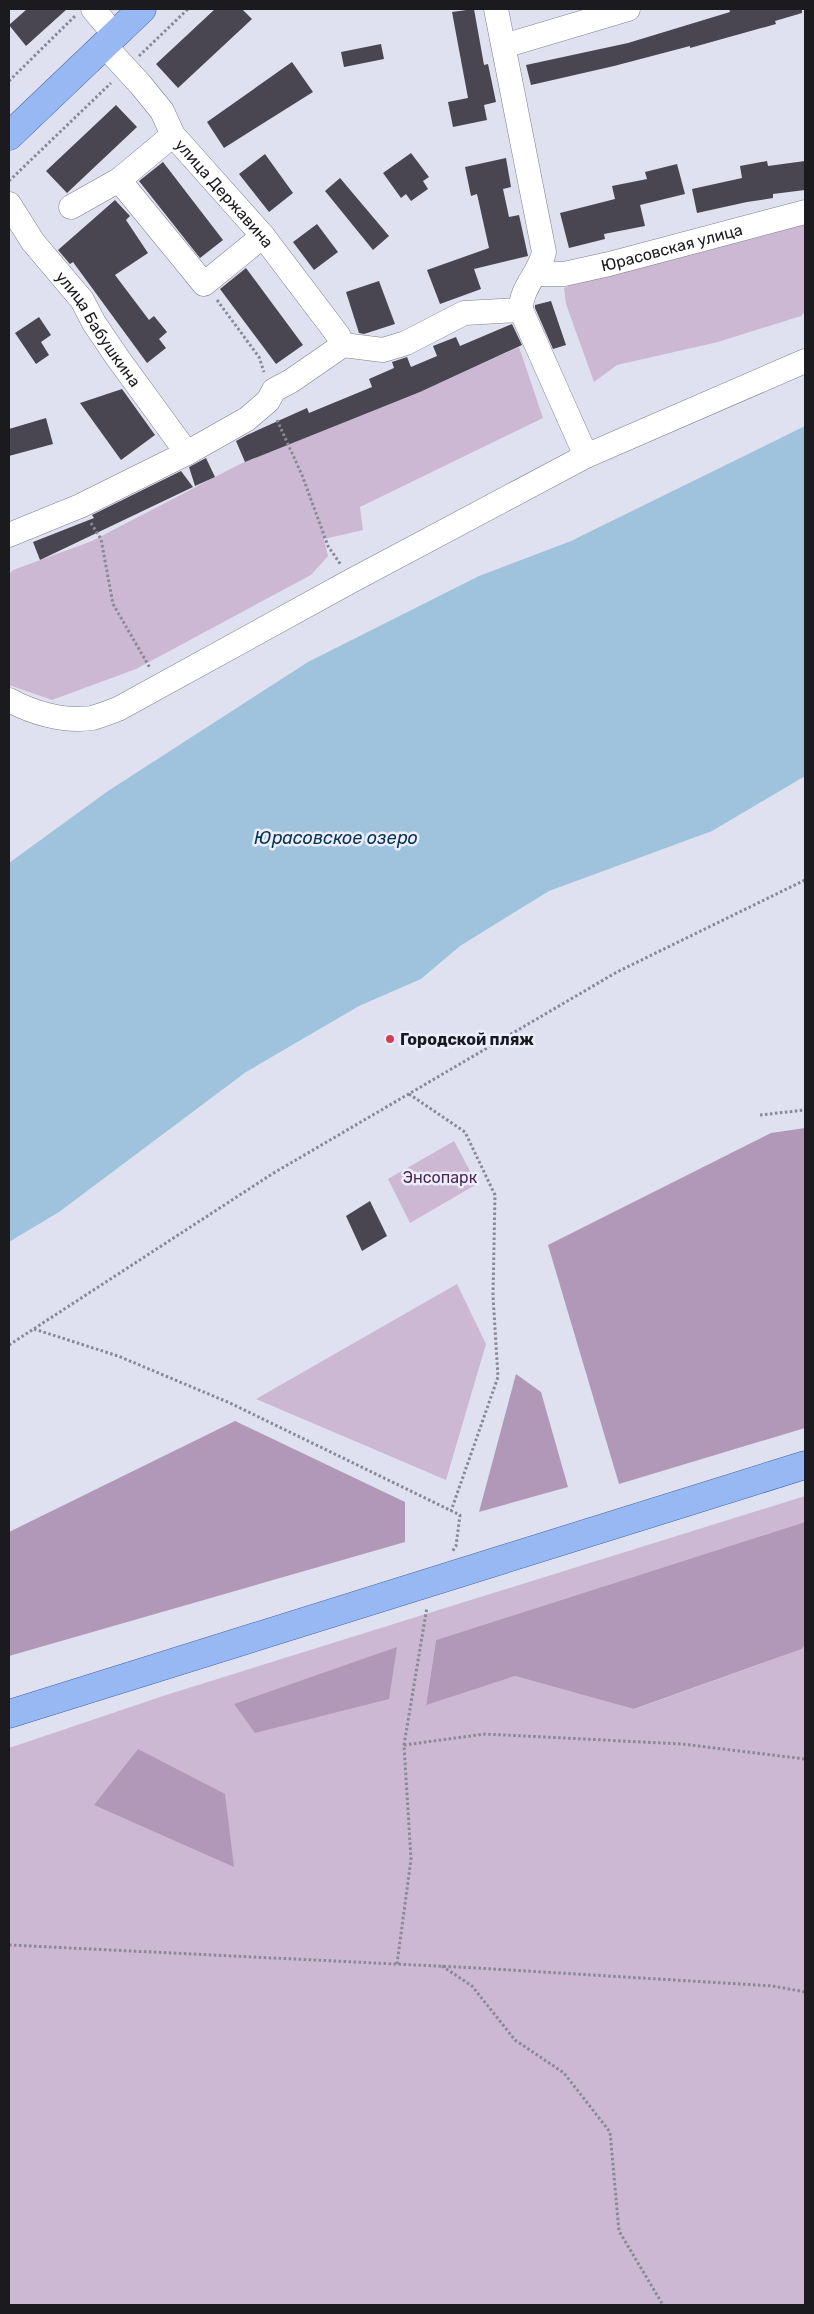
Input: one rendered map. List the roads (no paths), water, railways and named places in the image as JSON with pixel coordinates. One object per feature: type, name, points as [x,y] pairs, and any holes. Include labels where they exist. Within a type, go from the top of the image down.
[{"type":"main road","points":[[9,136],[142,9]]},
{"type":"main road","points":[[9,1714],[805,1465]]},
{"type":"street","points":[[496,9],[544,252],[542,263],[521,298],[521,310],[586,456]]},
{"type":"street","points":[[504,46],[628,9]]},
{"type":"street","name":"улица Державина","points":[[85,12],[110,40],[126,69],[162,111],[173,136],[263,236],[338,335],[343,345]]},
{"type":"street","points":[[71,207],[119,180],[173,136]]},
{"type":"street","points":[[119,180],[204,284],[263,236]]},
{"type":"street","name":"улица Бабушкина","points":[[9,204],[33,242],[82,300],[94,323],[117,357],[187,453]]},
{"type":"street","name":"Юрасовская улица","points":[[536,274],[564,274],[609,264],[805,212]]},
{"type":"street","points":[[9,535],[80,506],[187,453],[247,419],[271,396],[343,345],[383,350],[406,343],[464,313],[521,310]]},
{"type":"street","points":[[9,700],[29,710],[68,718],[93,718],[118,709],[351,581],[586,456],[805,361]]},
{"type":"water","name":"Юрасовское озеро","points":[[805,426],[805,776],[712,831],[549,891],[460,946],[421,979],[359,1006],[246,1072],[59,1212],[9,1242],[9,863],[108,791],[308,662],[479,576],[571,541]]},
{"type":"place","name":"Городской пляж","points":[[390,1039]]},
{"type":"park label","name":"Энсопарк","points":[[440,1177]]}]
